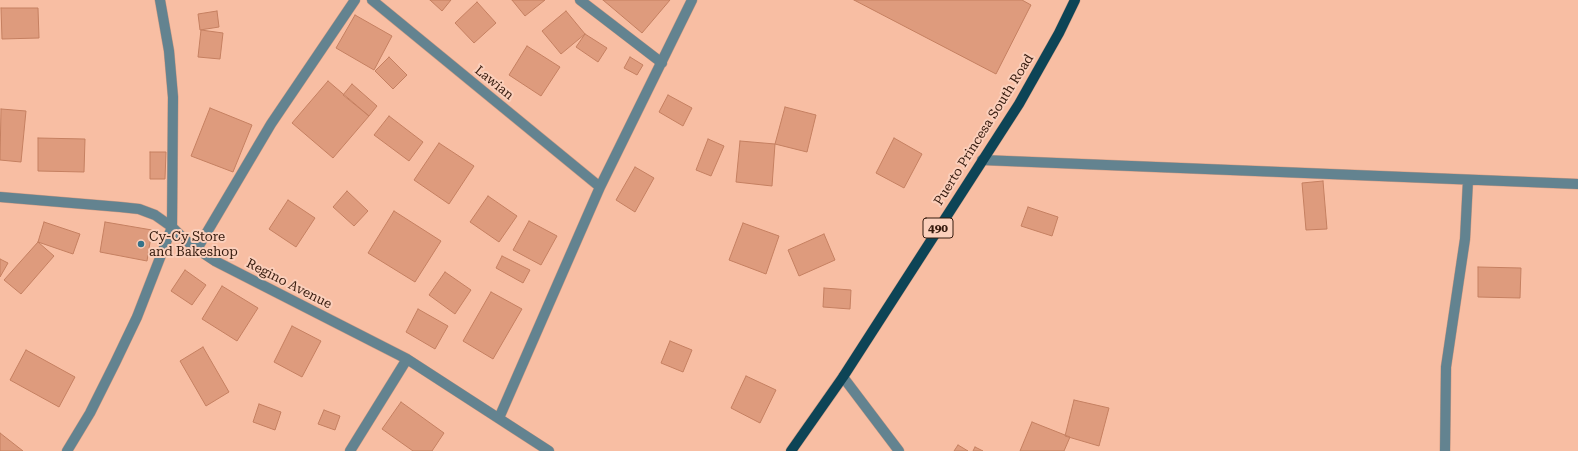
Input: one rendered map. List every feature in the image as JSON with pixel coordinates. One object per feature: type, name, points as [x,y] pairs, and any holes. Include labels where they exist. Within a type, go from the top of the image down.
[{"type":"main road","name":"Puerto Princesa South Road","points":[[791,451],[842,377],[1019,104],[1075,0]]},
{"type":"street","points":[[67,451],[90,413],[137,317],[172,227],[173,98],[169,51],[160,0]]},
{"type":"street","points":[[197,249],[271,124],[355,0]]},
{"type":"street","name":"Lawian","points":[[372,0],[600,187]]},
{"type":"street","points":[[580,0],[662,63]]},
{"type":"street","points":[[499,418],[600,187],[692,0]]},
{"type":"street","points":[[982,160],[1578,184]]},
{"type":"street","points":[[1445,451],[1446,367],[1465,239],[1468,180]]},
{"type":"street","name":"Regino Avenue","points":[[0,197],[139,209],[155,215],[172,227],[197,249],[215,261],[407,359],[549,451]]},
{"type":"street","points":[[350,451],[407,359]]},
{"type":"street","points":[[842,377],[899,451]]},
{"type":"building","points":[[430,0],[451,0],[442,11]]},
{"type":"building","points":[[512,0],[545,0],[525,16]]},
{"type":"building","points":[[603,0],[670,0],[642,33]]},
{"type":"building","points":[[854,0],[1022,0],[1031,5],[996,74]]},
{"type":"building","points":[[477,2],[496,23],[474,43],[455,23]]},
{"type":"building","points":[[1,8],[38,8],[39,38],[2,39]]},
{"type":"building","points":[[217,11],[219,27],[200,30],[198,14]]},
{"type":"building","points":[[566,11],[585,34],[561,54],[542,31]]},
{"type":"building","points":[[355,15],[392,36],[374,70],[336,48]]},
{"type":"building","points":[[201,30],[223,33],[220,59],[198,57]]},
{"type":"building","points":[[585,34],[607,48],[598,62],[576,47]]},
{"type":"building","points":[[527,46],[560,67],[541,96],[509,75]]},
{"type":"building","points":[[389,57],[407,75],[393,89],[375,71]]},
{"type":"building","points":[[630,57],[643,65],[637,75],[624,68]]},
{"type":"building","points":[[328,81],[369,116],[333,158],[292,123]]},
{"type":"building","points":[[352,84],[377,106],[369,116],[343,95]]},
{"type":"building","points":[[668,95],[692,108],[683,126],[659,112]]},
{"type":"building","points":[[785,107],[816,115],[807,152],[775,144]]},
{"type":"building","points":[[210,108],[252,125],[233,172],[191,156]]},
{"type":"building","points":[[1,109],[26,111],[21,162],[0,160]]},
{"type":"building","points":[[389,116],[423,142],[409,161],[374,135]]},
{"type":"building","points":[[38,138],[85,139],[84,172],[38,171]]},
{"type":"building","points":[[894,138],[922,154],[904,188],[876,173]]},
{"type":"building","points":[[708,139],[724,146],[711,176],[696,170]]},
{"type":"building","points":[[740,141],[775,144],[772,186],[736,182]]},
{"type":"building","points":[[439,143],[474,166],[449,204],[414,180]]},
{"type":"building","points":[[150,152],[166,152],[165,179],[150,179]]},
{"type":"building","points":[[635,167],[654,178],[635,212],[616,200]]},
{"type":"building","points":[[1323,181],[1327,229],[1306,230],[1302,183]]},
{"type":"building","points":[[347,191],[368,211],[354,226],[333,207]]},
{"type":"building","points":[[488,196],[517,216],[499,242],[470,222]]},
{"type":"building","points":[[288,200],[315,218],[296,247],[269,229]]},
{"type":"building","points":[[1028,207],[1058,217],[1052,236],[1021,226]]},
{"type":"building","points":[[394,211],[441,241],[415,282],[368,253]]},
{"type":"building","points":[[529,221],[557,236],[541,265],[513,250]]},
{"type":"building","points":[[44,222],[80,234],[73,254],[38,242]]},
{"type":"building","points":[[105,222],[152,230],[147,261],[100,252]]},
{"type":"building","points":[[743,223],[779,236],[766,274],[729,260]]},
{"type":"building","points":[[824,234],[835,260],[799,276],[788,250]]},
{"type":"building","points":[[38,242],[54,256],[21,294],[4,280]]},
{"type":"building","points":[[502,256],[530,270],[523,283],[496,268]]},
{"type":"building","points":[[0,259],[8,263],[0,277]]},
{"type":"building","points":[[1478,267],[1521,268],[1520,298],[1478,297]]},
{"type":"building","points":[[185,270],[206,285],[192,305],[171,291]]},
{"type":"building","points":[[445,272],[471,290],[455,314],[429,295]]},
{"type":"building","points":[[222,286],[258,308],[237,341],[202,319]]},
{"type":"building","points":[[824,288],[851,290],[850,309],[823,307]]},
{"type":"building","points":[[491,292],[522,309],[493,359],[463,341]]},
{"type":"building","points":[[418,309],[448,326],[435,349],[406,332]]},
{"type":"building","points":[[292,326],[321,341],[302,377],[274,362]]},
{"type":"building","points":[[670,341],[692,350],[683,372],[661,363]]},
{"type":"building","points":[[203,347],[229,392],[206,406],[180,361]]},
{"type":"building","points":[[26,350],[75,377],[59,407],[10,380]]},
{"type":"building","points":[[746,376],[776,390],[760,423],[731,408]]},
{"type":"building","points":[[1074,400],[1109,408],[1099,446],[1065,436]]},
{"type":"building","points":[[401,402],[444,433],[432,451],[413,451],[382,429]]},
{"type":"building","points":[[259,404],[281,412],[275,430],[253,422]]},
{"type":"building","points":[[324,410],[340,416],[335,430],[318,424]]},
{"type":"building","points":[[1032,422],[1070,437],[1064,451],[1020,451]]},
{"type":"building","points":[[0,433],[23,451],[0,451]]},
{"type":"building","points":[[958,445],[968,451],[954,451]]},
{"type":"building","points":[[975,447],[983,451],[973,451]]},
{"type":"place","name":"Cy-Cy Store and Bakeshop","points":[[141,244]]}]
